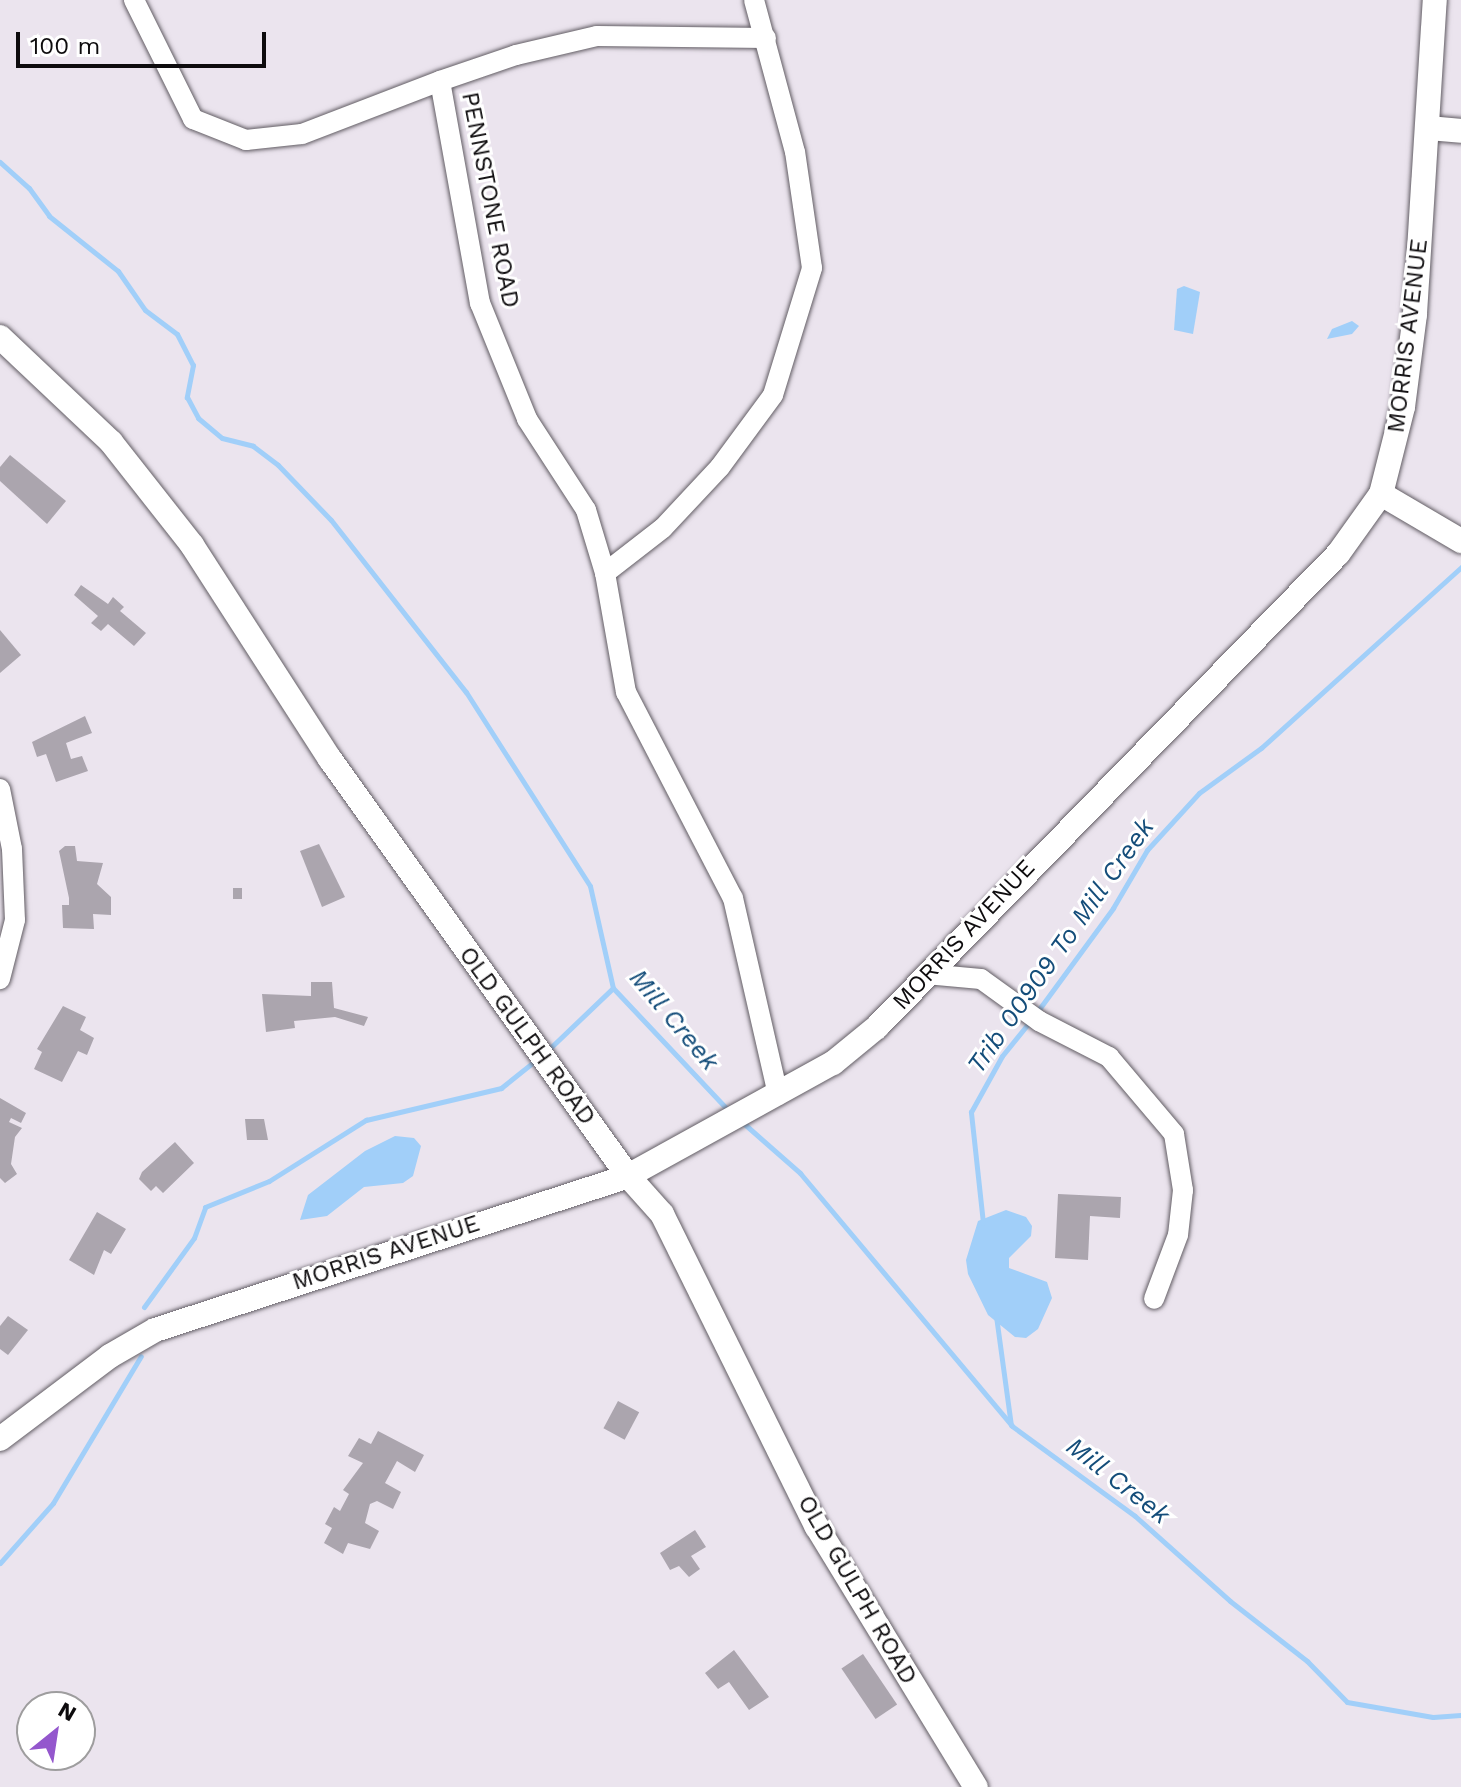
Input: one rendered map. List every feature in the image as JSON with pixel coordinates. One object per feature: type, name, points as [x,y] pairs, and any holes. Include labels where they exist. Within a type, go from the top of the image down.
[{"type":"street","name":"PENNSTONE ROAD","points":[[134,0],[193,119],[246,140],[302,134],[440,81],[480,303],[527,419],[586,510],[605,573],[626,692],[733,898],[778,1095]]},
{"type":"street","points":[[605,573],[663,528],[711,477],[773,395],[812,268],[795,152],[754,0]]},
{"type":"street","name":"MORRIS AVENUE","points":[[0,1439],[110,1356],[181,1318],[628,1176],[778,1095],[852,1049],[1338,554],[1381,494],[1403,407],[1429,128],[1435,0]]},
{"type":"street","points":[[440,81],[516,55],[597,36],[766,38]]},
{"type":"street","points":[[1429,128],[1461,131]]},
{"type":"street","name":"OLD GULPH ROAD","points":[[0,337],[111,442],[192,545],[330,759],[628,1176],[662,1214],[817,1527],[976,1787]]},
{"type":"street","points":[[1381,494],[1461,541]]},
{"type":"street","points":[[0,789],[12,849],[15,920],[0,979]]},
{"type":"street","points":[[926,974],[981,979],[1039,1021],[1109,1057],[1174,1134],[1183,1190],[1178,1235],[1154,1299]]},
{"type":"water","points":[[1184,286],[1200,292],[1193,334],[1174,330],[1177,289]]},
{"type":"water","points":[[1352,321],[1359,326],[1352,334],[1327,339],[1332,329]]},
{"type":"water","points":[[395,1136],[414,1138],[421,1146],[413,1176],[403,1183],[364,1187],[327,1216],[300,1220],[308,1195],[365,1151]]},
{"type":"water","points":[[1006,1210],[1026,1217],[1032,1226],[1031,1236],[1009,1258],[1009,1268],[1047,1282],[1052,1298],[1038,1329],[1026,1338],[1015,1337],[988,1315],[968,1274],[966,1260],[978,1221]]},
{"type":"building","points":[[10,455],[66,501],[47,524],[0,481],[0,467]]},
{"type":"building","points":[[81,585],[108,604],[113,597],[124,607],[120,611],[146,633],[134,646],[108,624],[101,631],[91,623],[98,616],[74,595]]},
{"type":"building","points":[[0,630],[21,655],[0,673]]},
{"type":"building","points":[[85,716],[92,733],[66,743],[71,759],[82,756],[88,771],[56,782],[46,754],[37,757],[32,742]]},
{"type":"building","points":[[319,844],[345,897],[322,907],[300,851]]},
{"type":"building","points":[[65,846],[75,846],[77,861],[103,863],[97,884],[111,897],[111,915],[93,914],[94,929],[63,928],[62,905],[69,905],[69,898],[59,851]]},
{"type":"building","points":[[233,888],[242,888],[242,899],[233,899]]},
{"type":"building","points":[[311,982],[332,982],[334,1008],[368,1017],[364,1026],[335,1017],[294,1021],[295,1028],[266,1032],[262,994],[311,996]]},
{"type":"building","points":[[63,1006],[86,1017],[80,1030],[94,1038],[87,1055],[78,1051],[62,1082],[34,1069],[42,1052],[37,1049]]},
{"type":"building","points":[[0,1098],[26,1113],[21,1123],[11,1118],[9,1122],[22,1128],[15,1137],[11,1164],[17,1174],[5,1183],[0,1178]]},
{"type":"building","points":[[245,1119],[264,1119],[268,1140],[247,1140]]},
{"type":"building","points":[[175,1142],[194,1163],[163,1193],[156,1186],[151,1191],[139,1179],[142,1172]]},
{"type":"building","points":[[1058,1194],[1121,1197],[1120,1218],[1090,1216],[1088,1260],[1055,1258]]},
{"type":"building","points":[[97,1212],[126,1229],[111,1254],[104,1250],[94,1275],[69,1260]]},
{"type":"building","points":[[8,1316],[28,1330],[8,1355],[0,1349],[0,1326]]},
{"type":"building","points":[[618,1401],[639,1412],[625,1440],[603,1428]]},
{"type":"building","points":[[378,1431],[424,1455],[415,1472],[397,1461],[385,1483],[401,1492],[393,1509],[377,1501],[370,1504],[365,1523],[379,1531],[370,1549],[348,1543],[343,1554],[324,1543],[332,1528],[325,1524],[334,1507],[340,1511],[349,1494],[343,1490],[363,1463],[348,1456],[359,1438],[371,1444]]},
{"type":"building","points":[[695,1530],[706,1547],[691,1556],[700,1569],[689,1577],[679,1566],[670,1570],[660,1553]]},
{"type":"building","points":[[734,1650],[769,1697],[749,1710],[729,1682],[718,1689],[705,1673]]},
{"type":"building","points":[[863,1654],[897,1705],[876,1719],[841,1669]]},
{"type":"waterway","name":"Mill Creek","points":[[0,162],[29,188],[49,216],[118,271],[145,310],[177,334],[193,365],[187,397],[198,418],[222,438],[253,446],[278,465],[331,520],[466,692],[590,886],[613,988],[730,1112]]},
{"type":"waterway","name":"Trib 00909 To Mill Creek","points":[[1037,1012],[1113,908],[1147,850],[1199,793],[1261,748],[1461,567]]},
{"type":"waterway","points":[[547,1051],[613,988]]},
{"type":"waterway","name":"Trib 00909 To Mill Creek","points":[[983,1223],[971,1112],[1002,1056],[1031,1020]]},
{"type":"waterway","points":[[144,1307],[194,1238],[205,1207],[269,1181],[366,1120],[501,1088],[536,1060]]},
{"type":"waterway","name":"Mill Creek","points":[[741,1121],[800,1173],[1012,1426],[1135,1516],[1230,1601],[1307,1661],[1347,1702],[1433,1717],[1461,1715]]},
{"type":"waterway","name":"Trib 00909 To Mill Creek","points":[[996,1316],[1011,1425]]},
{"type":"waterway","points":[[0,1563],[53,1503],[141,1356]]}]
